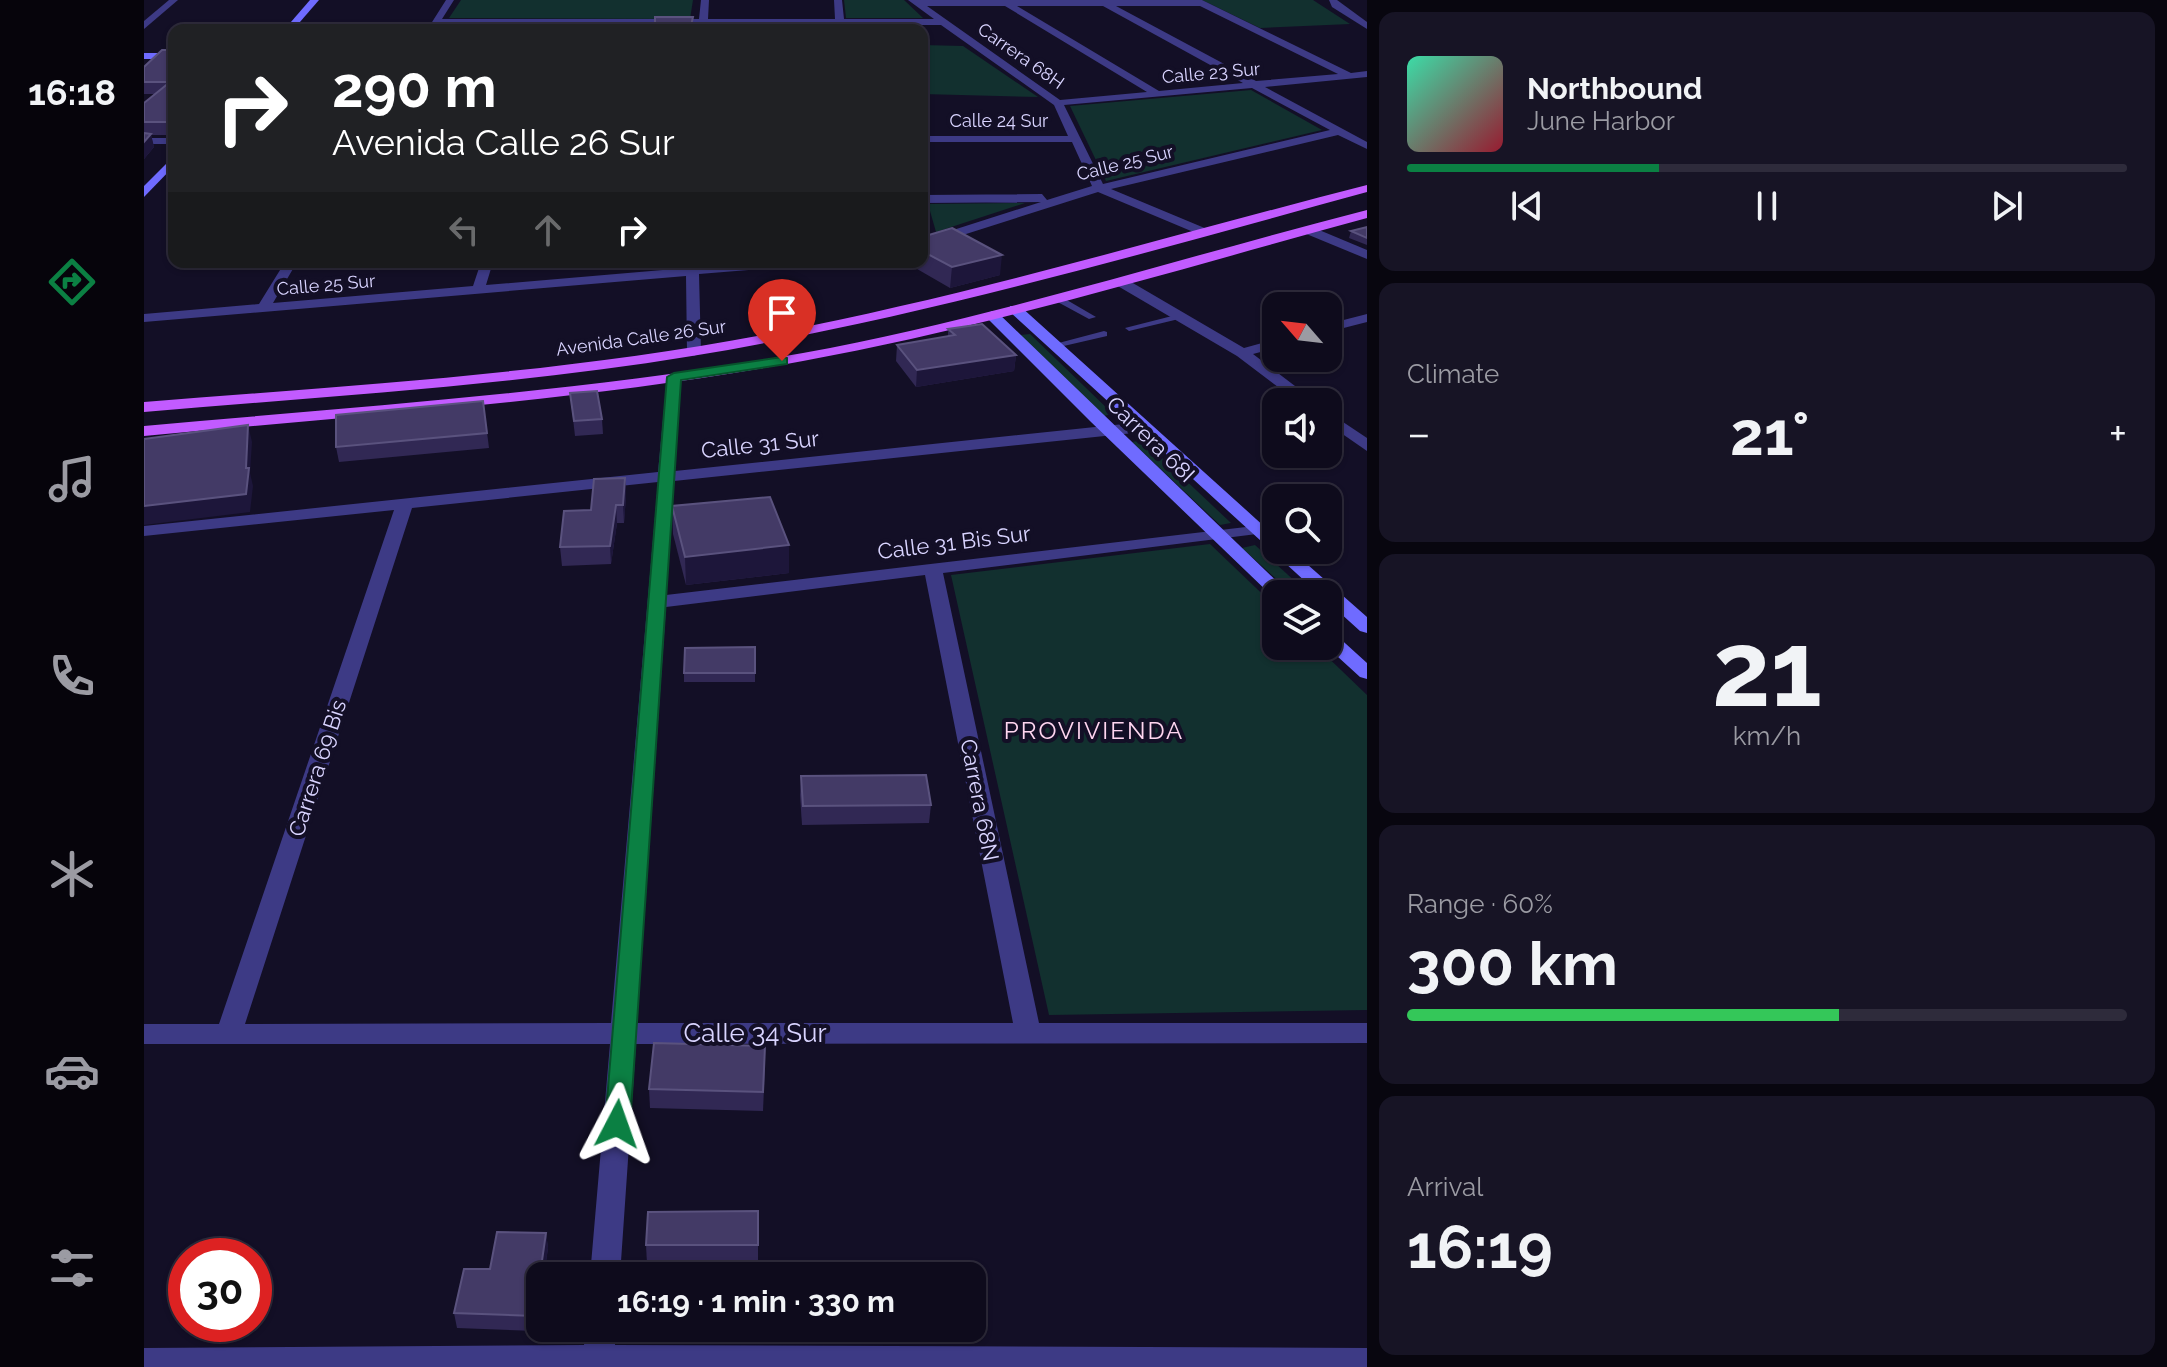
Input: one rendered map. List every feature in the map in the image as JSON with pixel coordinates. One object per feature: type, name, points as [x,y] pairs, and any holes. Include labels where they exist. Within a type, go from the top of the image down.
[{"type":"main road","name":"Avenida Calle 26 Sur","points":[[144,407],[535,372],[694,352],[950,299],[1367,188]]},
{"type":"main road","name":"Avenida Calle 26 Sur","points":[[144,431],[492,398],[674,377],[804,357],[992,315],[1367,214]]},
{"type":"street","points":[[144,26],[174,0]]},
{"type":"street","points":[[293,24],[315,0]]},
{"type":"street","points":[[435,24],[450,0]]},
{"type":"street","points":[[704,24],[705,0]]},
{"type":"street","points":[[838,0],[840,22]]},
{"type":"street","points":[[1351,3],[1334,0],[1335,5],[1367,26]]},
{"type":"street","points":[[913,2],[1198,2],[1350,76]]},
{"type":"street","name":"Carrera 68H","points":[[913,2],[1058,103],[1099,188]]},
{"type":"street","points":[[1104,3],[1367,146]]},
{"type":"street","points":[[1007,4],[1158,94]]},
{"type":"street","points":[[772,24],[941,22]]},
{"type":"street","points":[[144,56],[168,56]]},
{"type":"street","name":"Calle 23 Sur","points":[[1058,103],[1367,74]]},
{"type":"street","name":"Calle 25 Sur","points":[[928,242],[1061,198],[1340,131]]},
{"type":"street","name":"Calle 24 Sur","points":[[928,139],[1076,139]]},
{"type":"street","points":[[144,141],[168,141]]},
{"type":"street","points":[[144,193],[168,166]]},
{"type":"street","points":[[1099,188],[1203,232]]},
{"type":"street","points":[[928,199],[1061,198]]},
{"type":"street","points":[[1308,230],[1367,255]]},
{"type":"street","points":[[263,308],[287,268]]},
{"type":"street","points":[[478,290],[485,268]]},
{"type":"street","name":"Calle 25 Sur","points":[[144,318],[478,290],[682,268]]},
{"type":"street","points":[[691,268],[694,352]]},
{"type":"street","points":[[1121,282],[1242,353],[1289,388]]},
{"type":"street","name":"Carrera 68I","points":[[1015,309],[1262,534]]},
{"type":"street","name":"Carrera 68I","points":[[992,315],[1107,430],[1266,580]]},
{"type":"street","points":[[1342,325],[1365,320]]},
{"type":"street","points":[[1242,353],[1262,347]]},
{"type":"street","points":[[606,1262],[669,476],[674,377]]},
{"type":"street","name":"Calle 31 Sur","points":[[144,531],[1143,427]]},
{"type":"street","points":[[1342,427],[1367,446]]},
{"type":"street","name":"Carrera 69 Bis","points":[[229,1033],[405,503]]},
{"type":"street","name":"Calle 31 Bis Sur","points":[[658,602],[1257,529]]},
{"type":"street","name":"Carrera 68I","points":[[1296,564],[1367,627]]},
{"type":"street","name":"Carrera 68N","points":[[933,568],[1028,1033]]},
{"type":"street","points":[[1342,651],[1367,673]]},
{"type":"street","name":"Calle 34 Sur","points":[[144,1034],[1367,1033]]},
{"type":"street","points":[[599,1364],[600,1342]]},
{"type":"street","points":[[144,1363],[1367,1363]]},
{"type":"lane","points":[[1057,298],[1092,317]]},
{"type":"lane","points":[[1129,328],[1180,316]]},
{"type":"lane","points":[[1055,345],[1104,334]]},
{"type":"green space","points":[[461,0],[693,0],[690,19],[449,18]]},
{"type":"green space","points":[[844,0],[904,0],[923,18],[846,18]]},
{"type":"green space","points":[[1202,0],[1313,0],[1350,24],[1260,28]]},
{"type":"green space","points":[[928,45],[963,46],[1038,97],[928,94]]},
{"type":"green space","points":[[1251,90],[1322,130],[1106,181],[1070,106]]},
{"type":"green space","points":[[1025,203],[936,232],[928,204]]},
{"type":"green space","points":[[1030,334],[1113,414],[1103,416],[1020,335]]},
{"type":"green space","points":[[1143,440],[1231,523],[1220,525],[1132,442]]},
{"type":"green space","points":[[1210,544],[1262,594],[1262,660],[1331,660],[1367,695],[1367,1010],[1049,1015],[951,575]]},
{"type":"green space","points":[[1255,545],[1262,551],[1262,564],[1276,564],[1294,580],[1277,580],[1242,548]]},
{"type":"building","points":[[655,17],[693,17],[691,24],[655,24]]},
{"type":"building","points":[[162,50],[168,50],[168,82],[144,82],[144,67]]},
{"type":"building","points":[[168,84],[168,122],[144,122],[144,103]]},
{"type":"building","points":[[1367,227],[1367,238],[1351,231]]},
{"type":"building","points":[[952,228],[1002,255],[952,267],[928,254],[928,235]]},
{"type":"building","points":[[982,324],[1016,355],[917,370],[897,345],[955,335],[948,329]]},
{"type":"building","points":[[597,391],[602,419],[574,421],[570,393]]},
{"type":"building","points":[[483,401],[487,433],[336,447],[336,415]]},
{"type":"building","points":[[248,425],[246,494],[144,506],[144,439]]},
{"type":"building","points":[[625,478],[623,505],[616,505],[610,546],[560,547],[564,511],[591,510],[594,479]]},
{"type":"building","points":[[770,497],[789,545],[685,557],[672,506]]},
{"type":"building","points":[[755,647],[755,673],[684,673],[685,648]]},
{"type":"building","points":[[926,775],[931,805],[803,806],[801,776]]},
{"type":"building","points":[[654,1043],[765,1046],[763,1092],[649,1089]]},
{"type":"building","points":[[758,1211],[758,1245],[646,1245],[648,1212]]},
{"type":"building","points":[[497,1232],[546,1233],[542,1262],[526,1262],[526,1316],[454,1313],[464,1269],[490,1269]]},
{"type":"district","name":"PROVIVIENDA","points":[[1094,731]]},
{"type":"route","points":[[617,1124],[669,476],[674,377],[782,361]]}]
